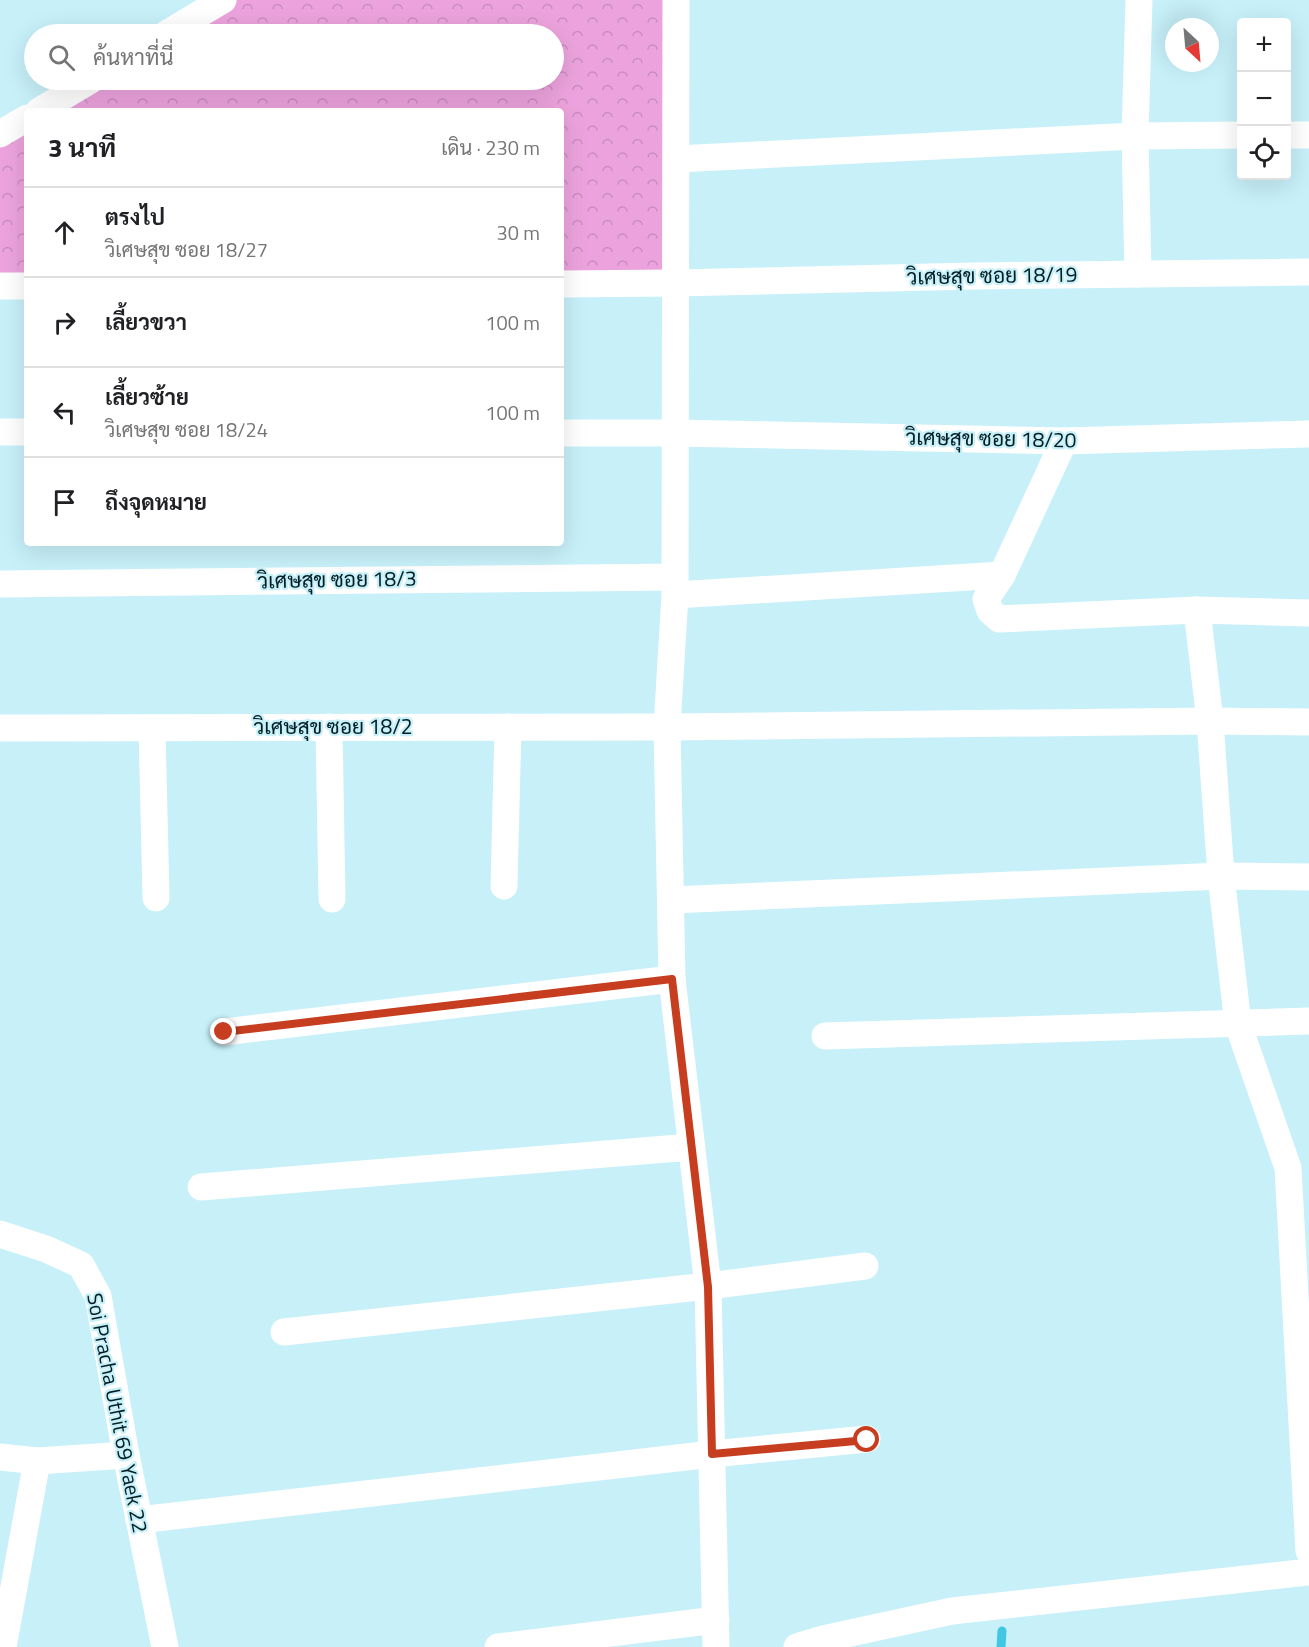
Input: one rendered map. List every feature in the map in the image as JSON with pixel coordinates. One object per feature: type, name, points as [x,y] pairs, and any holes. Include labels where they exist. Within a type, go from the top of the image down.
[{"type":"street","points":[[183,24],[223,0]]},
{"type":"street","points":[[676,0],[674,586],[667,727],[672,979],[708,1287],[716,1647]]},
{"type":"street","points":[[1138,274],[1135,136],[1139,0]]},
{"type":"street","points":[[44,108],[74,90]]},
{"type":"street","points":[[0,134],[24,120]]},
{"type":"street","points":[[677,159],[1135,136],[1237,135]]},
{"type":"street","points":[[1291,135],[1309,135]]},
{"type":"street","name":"วิเศษสุข ซอย 18/19","points":[[564,284],[1309,272]]},
{"type":"street","points":[[0,286],[24,286]]},
{"type":"street","points":[[0,432],[24,432]]},
{"type":"street","name":"วิเศษสุข ซอย 18/20","points":[[564,433],[1064,441],[1309,434]]},
{"type":"street","points":[[1064,441],[1002,575],[986,599],[990,611],[999,619],[1197,610],[1309,613]]},
{"type":"street","name":"วิเศษสุข ซอย 18/3","points":[[0,584],[674,586],[1002,575]]},
{"type":"street","points":[[1197,610],[1210,721],[1221,876],[1238,1024],[1298,1168],[1309,1551]]},
{"type":"street","name":"วิเศษสุข ซอย 18/2","points":[[0,728],[667,727],[1309,722]]},
{"type":"street","points":[[504,886],[508,727]]},
{"type":"street","points":[[152,728],[156,898]]},
{"type":"street","points":[[329,728],[332,899]]},
{"type":"street","points":[[672,900],[1221,876],[1309,877]]},
{"type":"street","points":[[224,1032],[672,979]]},
{"type":"street","points":[[825,1036],[1309,1021]]},
{"type":"street","points":[[201,1187],[691,1147]]},
{"type":"street","name":"Soi Pracha Uthit 69 Yaek 22","points":[[0,1234],[46,1249],[81,1265],[98,1296],[126,1455],[165,1647]]},
{"type":"street","points":[[284,1332],[708,1287],[865,1266]]},
{"type":"street","points":[[139,1520],[712,1454],[867,1440]]},
{"type":"street","points":[[0,1457],[38,1461],[126,1455]]},
{"type":"street","points":[[3,1647],[38,1461]]},
{"type":"street","points":[[797,1647],[823,1639],[952,1611],[1309,1572]]},
{"type":"street","points":[[498,1647],[716,1620]]},
{"type":"green space","points":[[223,0],[676,0],[675,283],[564,284],[564,108],[44,108],[74,90],[564,90],[564,24],[183,24]]},
{"type":"green space","points":[[24,120],[24,286],[0,286],[0,134]]},
{"type":"waterway","points":[[1001,1647],[1002,1631]]},
{"type":"route","points":[[224,1032],[672,979],[708,1287],[712,1454],[867,1440]]}]
